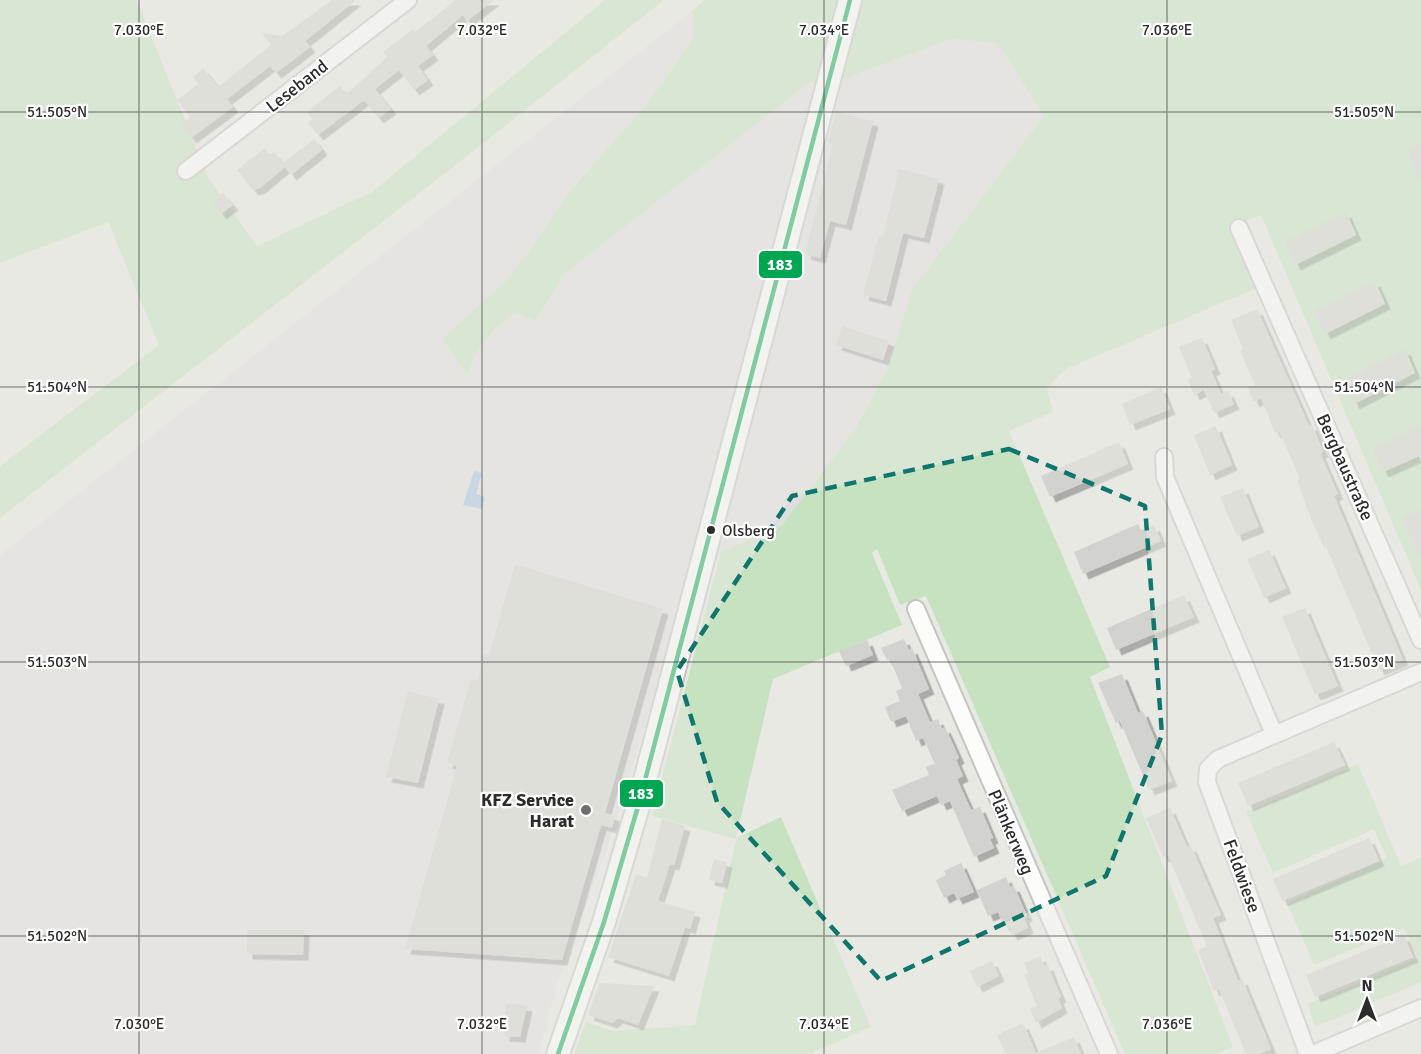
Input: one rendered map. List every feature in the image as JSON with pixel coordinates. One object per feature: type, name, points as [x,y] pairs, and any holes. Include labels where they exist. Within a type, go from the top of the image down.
[{"type":"street","name":"Leseband","points":[[186,171],[408,0]]},
{"type":"street","points":[[558,1054],[604,922],[639,803],[850,0]]},
{"type":"street","name":"Bergbaustraße","points":[[1239,228],[1421,640]]},
{"type":"street","points":[[1164,457],[1165,477],[1274,734]]},
{"type":"street","name":"Plänkerweg","points":[[916,609],[1108,1054]]},
{"type":"street","name":"Feldwiese","points":[[1308,1054],[1207,782],[1208,769],[1218,759],[1421,672]]},
{"type":"street","points":[[1313,1054],[1421,1008]]},
{"type":"highlighted area","points":[[1009,449],[1145,506],[1162,735],[1106,876],[881,981],[717,802],[677,671],[792,496]]},
{"type":"shaded area","points":[[692,11],[695,37],[647,104],[571,190],[529,252],[504,283],[442,339],[467,373],[475,351],[492,331],[515,312],[536,321],[564,274],[810,82],[835,82],[951,39],[998,43],[1044,116],[912,290],[888,367],[855,430],[781,526],[692,567],[613,832],[557,983],[539,1054],[0,1054],[0,555]]},
{"type":"green space","points":[[0,0],[137,0],[208,178],[257,246],[372,192],[605,0],[664,0],[448,171],[0,518],[0,466],[159,345],[108,222],[0,263]]},
{"type":"green space","points":[[705,0],[843,0],[821,82],[810,82],[564,274],[536,321],[515,312],[486,339],[476,354],[468,374],[442,339],[504,283],[529,252],[571,190],[647,104],[695,37],[692,11]]},
{"type":"green space","points":[[857,0],[1421,0],[1421,590],[1261,215],[1231,229],[1257,288],[1066,369],[1047,387],[1053,412],[1009,431],[1110,667],[1090,677],[1233,1047],[1216,1054],[1125,1054],[926,596],[900,605],[877,549],[872,553],[902,625],[773,679],[736,838],[781,817],[871,1027],[810,1054],[574,1054],[586,1022],[613,1031],[695,1025],[736,839],[652,816],[721,552],[781,526],[855,430],[888,367],[912,290],[1044,116],[998,43],[951,39],[835,82]]},
{"type":"green space","points":[[1358,764],[1401,866],[1421,857],[1421,982],[1315,1027],[1308,1004],[1418,958],[1404,928],[1314,965],[1287,903],[1387,858],[1374,829],[1273,873],[1246,812]]},
{"type":"water","points":[[474,471],[482,473],[476,494],[485,497],[482,509],[463,505]]},
{"type":"building","points":[[332,0],[356,0],[305,41],[310,47],[276,73],[270,66],[227,99],[233,107],[191,138],[180,125],[190,117],[177,100],[198,84],[193,77],[203,68],[218,87],[271,45],[262,33],[282,36]]},
{"type":"building","points":[[456,0],[494,0],[467,21],[463,15],[426,46],[433,55],[418,66],[428,80],[414,90],[399,70],[375,89],[391,109],[378,118],[364,100],[318,135],[308,123],[312,119],[307,112],[340,86],[347,94],[387,57],[383,52],[413,29],[415,32]]},
{"type":"building","points":[[836,112],[873,121],[846,225],[830,221],[820,258],[805,254],[833,144],[828,143]]},
{"type":"building","points":[[314,139],[322,150],[291,175],[285,167],[260,188],[253,190],[237,170],[265,148],[270,155],[274,152],[283,163]]},
{"type":"building","points":[[1421,144],[1421,183],[1407,150]]},
{"type":"building","points":[[899,169],[939,179],[924,238],[903,233],[886,301],[863,295],[879,235],[883,236]]},
{"type":"building","points":[[223,193],[233,205],[221,214],[213,202]]},
{"type":"building","points":[[1346,212],[1356,235],[1295,265],[1285,242]]},
{"type":"building","points":[[1375,281],[1385,304],[1325,334],[1314,311]]},
{"type":"building","points":[[1257,309],[1309,426],[1312,424],[1323,452],[1320,453],[1338,494],[1334,496],[1403,660],[1379,670],[1326,547],[1324,548],[1312,521],[1297,480],[1300,479],[1279,431],[1275,433],[1261,398],[1254,402],[1248,388],[1255,385],[1240,351],[1243,349],[1231,320]]},
{"type":"building","points":[[842,326],[889,341],[883,360],[836,345]]},
{"type":"building","points":[[1202,338],[1215,369],[1211,371],[1221,394],[1228,391],[1234,404],[1214,413],[1204,390],[1194,395],[1188,380],[1192,378],[1179,347]]},
{"type":"building","points":[[1405,349],[1415,373],[1354,404],[1344,380]]},
{"type":"building","points":[[1161,387],[1170,409],[1130,425],[1122,404]]},
{"type":"building","points":[[1421,425],[1421,461],[1419,456],[1383,472],[1373,449]]},
{"type":"building","points":[[1216,426],[1232,465],[1210,475],[1194,435]]},
{"type":"building","points":[[1119,442],[1128,464],[1050,497],[1041,476]]},
{"type":"building","points":[[1243,488],[1259,527],[1237,536],[1220,497]]},
{"type":"building","points":[[1421,510],[1421,560],[1402,518]]},
{"type":"building","points":[[1138,524],[1141,531],[1154,525],[1161,541],[1083,574],[1074,552]]},
{"type":"building","points":[[1269,550],[1286,588],[1264,598],[1247,559]]},
{"type":"building","points":[[515,564],[663,609],[605,813],[615,816],[612,828],[601,825],[562,960],[405,949],[457,766],[447,763],[471,679],[477,681],[484,654],[489,655]]},
{"type":"building","points":[[1184,595],[1194,617],[1116,650],[1107,628]]},
{"type":"building","points":[[1305,608],[1338,686],[1315,695],[1282,617]]},
{"type":"building","points":[[904,639],[909,650],[912,648],[929,689],[918,694],[930,722],[938,719],[942,729],[945,727],[959,758],[956,760],[963,776],[957,779],[971,810],[980,807],[993,838],[990,839],[994,848],[974,857],[950,801],[941,805],[937,796],[902,811],[892,790],[929,775],[926,767],[935,764],[923,738],[916,741],[906,716],[891,722],[885,707],[900,701],[896,691],[902,688],[890,659],[887,660],[881,648]]},
{"type":"building","points":[[867,640],[873,655],[846,666],[839,651]]},
{"type":"building","points":[[1122,674],[1138,713],[1143,711],[1172,781],[1149,790],[1120,721],[1116,723],[1098,683]]},
{"type":"building","points":[[408,691],[439,699],[418,783],[386,777]]},
{"type":"building","points":[[1334,742],[1345,765],[1248,806],[1238,783]]},
{"type":"building","points":[[1170,808],[1187,847],[1191,846],[1221,915],[1213,918],[1238,981],[1242,979],[1271,1049],[1259,1054],[1246,1054],[1219,989],[1214,991],[1198,950],[1207,946],[1168,855],[1163,857],[1146,818]]},
{"type":"building","points":[[662,819],[685,826],[674,865],[670,864],[658,901],[695,912],[690,929],[685,927],[669,976],[608,957],[636,874],[647,878]]},
{"type":"building","points":[[1369,838],[1379,861],[1282,901],[1273,879]]},
{"type":"building","points":[[714,859],[727,862],[722,883],[709,880]]},
{"type":"building","points":[[961,863],[974,892],[957,899],[954,893],[944,898],[936,880],[946,875],[944,871]]},
{"type":"building","points":[[1006,877],[1010,887],[1014,886],[1027,916],[1024,918],[1028,928],[1012,935],[1007,925],[1004,926],[998,912],[988,916],[977,890]]},
{"type":"building","points":[[247,930],[304,930],[303,955],[247,954]]},
{"type":"building","points":[[1404,935],[1413,957],[1315,997],[1306,975]]},
{"type":"building","points":[[1040,956],[1044,966],[1048,965],[1061,997],[1058,998],[1062,1008],[1036,1023],[1030,1009],[1037,1006],[1024,975],[1028,973],[1024,963]]},
{"type":"building","points":[[992,961],[999,976],[977,987],[970,971]]},
{"type":"building","points":[[599,983],[654,986],[638,1025],[618,1018],[612,1023],[588,1015]]},
{"type":"building","points":[[506,1003],[527,1006],[520,1037],[504,1036]]},
{"type":"building","points":[[1023,1023],[1036,1053],[1074,1037],[1081,1054],[1006,1054],[997,1035]]},
{"type":"transit line","name":"183","points":[[558,1054],[604,922],[639,803],[850,0]]},
{"type":"place","name":"Olsberg","points":[[711,530]]},
{"type":"place","name":"KFZ Service Harat","points":[[586,810]]}]
